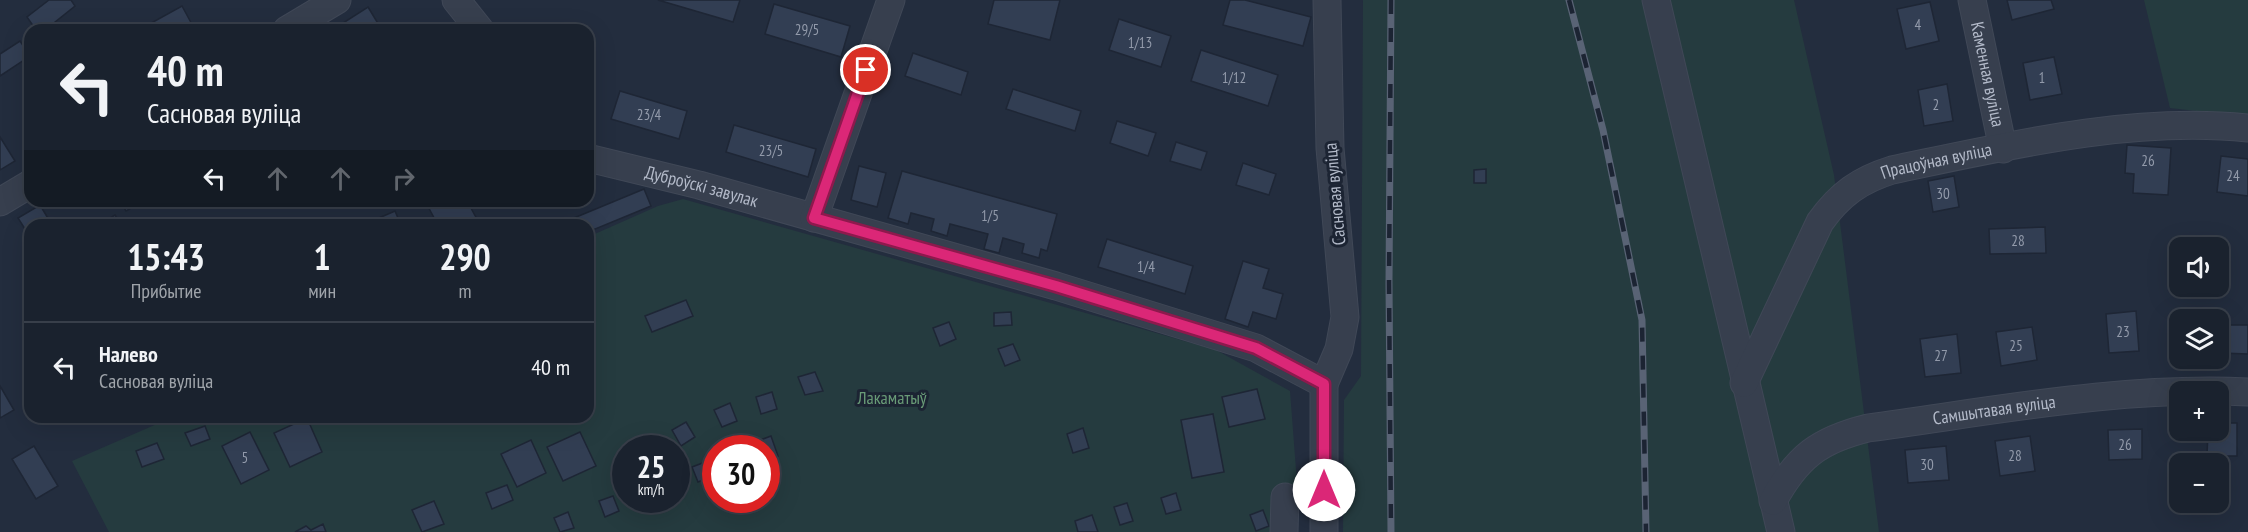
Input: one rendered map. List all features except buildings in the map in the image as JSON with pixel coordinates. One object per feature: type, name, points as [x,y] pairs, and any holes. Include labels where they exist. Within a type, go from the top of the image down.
[{"type":"street","points":[[297,24],[337,0]]},
{"type":"street","points":[[456,0],[475,24]]},
{"type":"street","points":[[891,0],[814,218],[1056,286],[1256,348],[1324,384]]},
{"type":"street","name":"Сасновая вуліца","points":[[1324,532],[1324,384],[1339,349],[1345,317],[1330,148],[1327,0]]},
{"type":"street","points":[[1656,0],[1744,383],[1781,532]]},
{"type":"street","name":"Каменная вуліца","points":[[1972,0],[2003,149]]},
{"type":"street","name":"Працоўная вуліца","points":[[1744,383],[1820,222],[1845,192],[1859,183],[1892,170],[2140,126],[2248,128]]},
{"type":"street","name":"Дуброўскі завулак","points":[[594,159],[699,185],[814,218]]},
{"type":"street","points":[[0,202],[24,188]]},
{"type":"street","name":"Самшытавая вуліца","points":[[1773,501],[1799,461],[1819,445],[1842,434],[1868,428],[2131,394],[2179,390],[2248,392]]},
{"type":"street","points":[[1284,532],[1285,497]]},
{"type":"green space","points":[[1363,0],[1794,0],[1834,175],[1879,532],[1343,532],[1344,400],[1361,376]]},
{"type":"green space","points":[[2144,0],[2248,0],[2248,117],[2170,108]]},
{"type":"green space","name":"Лакаматыў","points":[[683,199],[1216,350],[1290,391],[1298,496],[1297,532],[109,532],[72,461],[159,423],[594,423],[594,234],[658,206]]},
{"type":"railway","points":[[1391,0],[1389,283],[1391,532]]},
{"type":"railway","points":[[1569,0],[1603,130],[1642,320],[1646,532]]},
{"type":"route","points":[[866,70],[814,218],[1056,286],[1256,348],[1324,384],[1324,490]]}]
